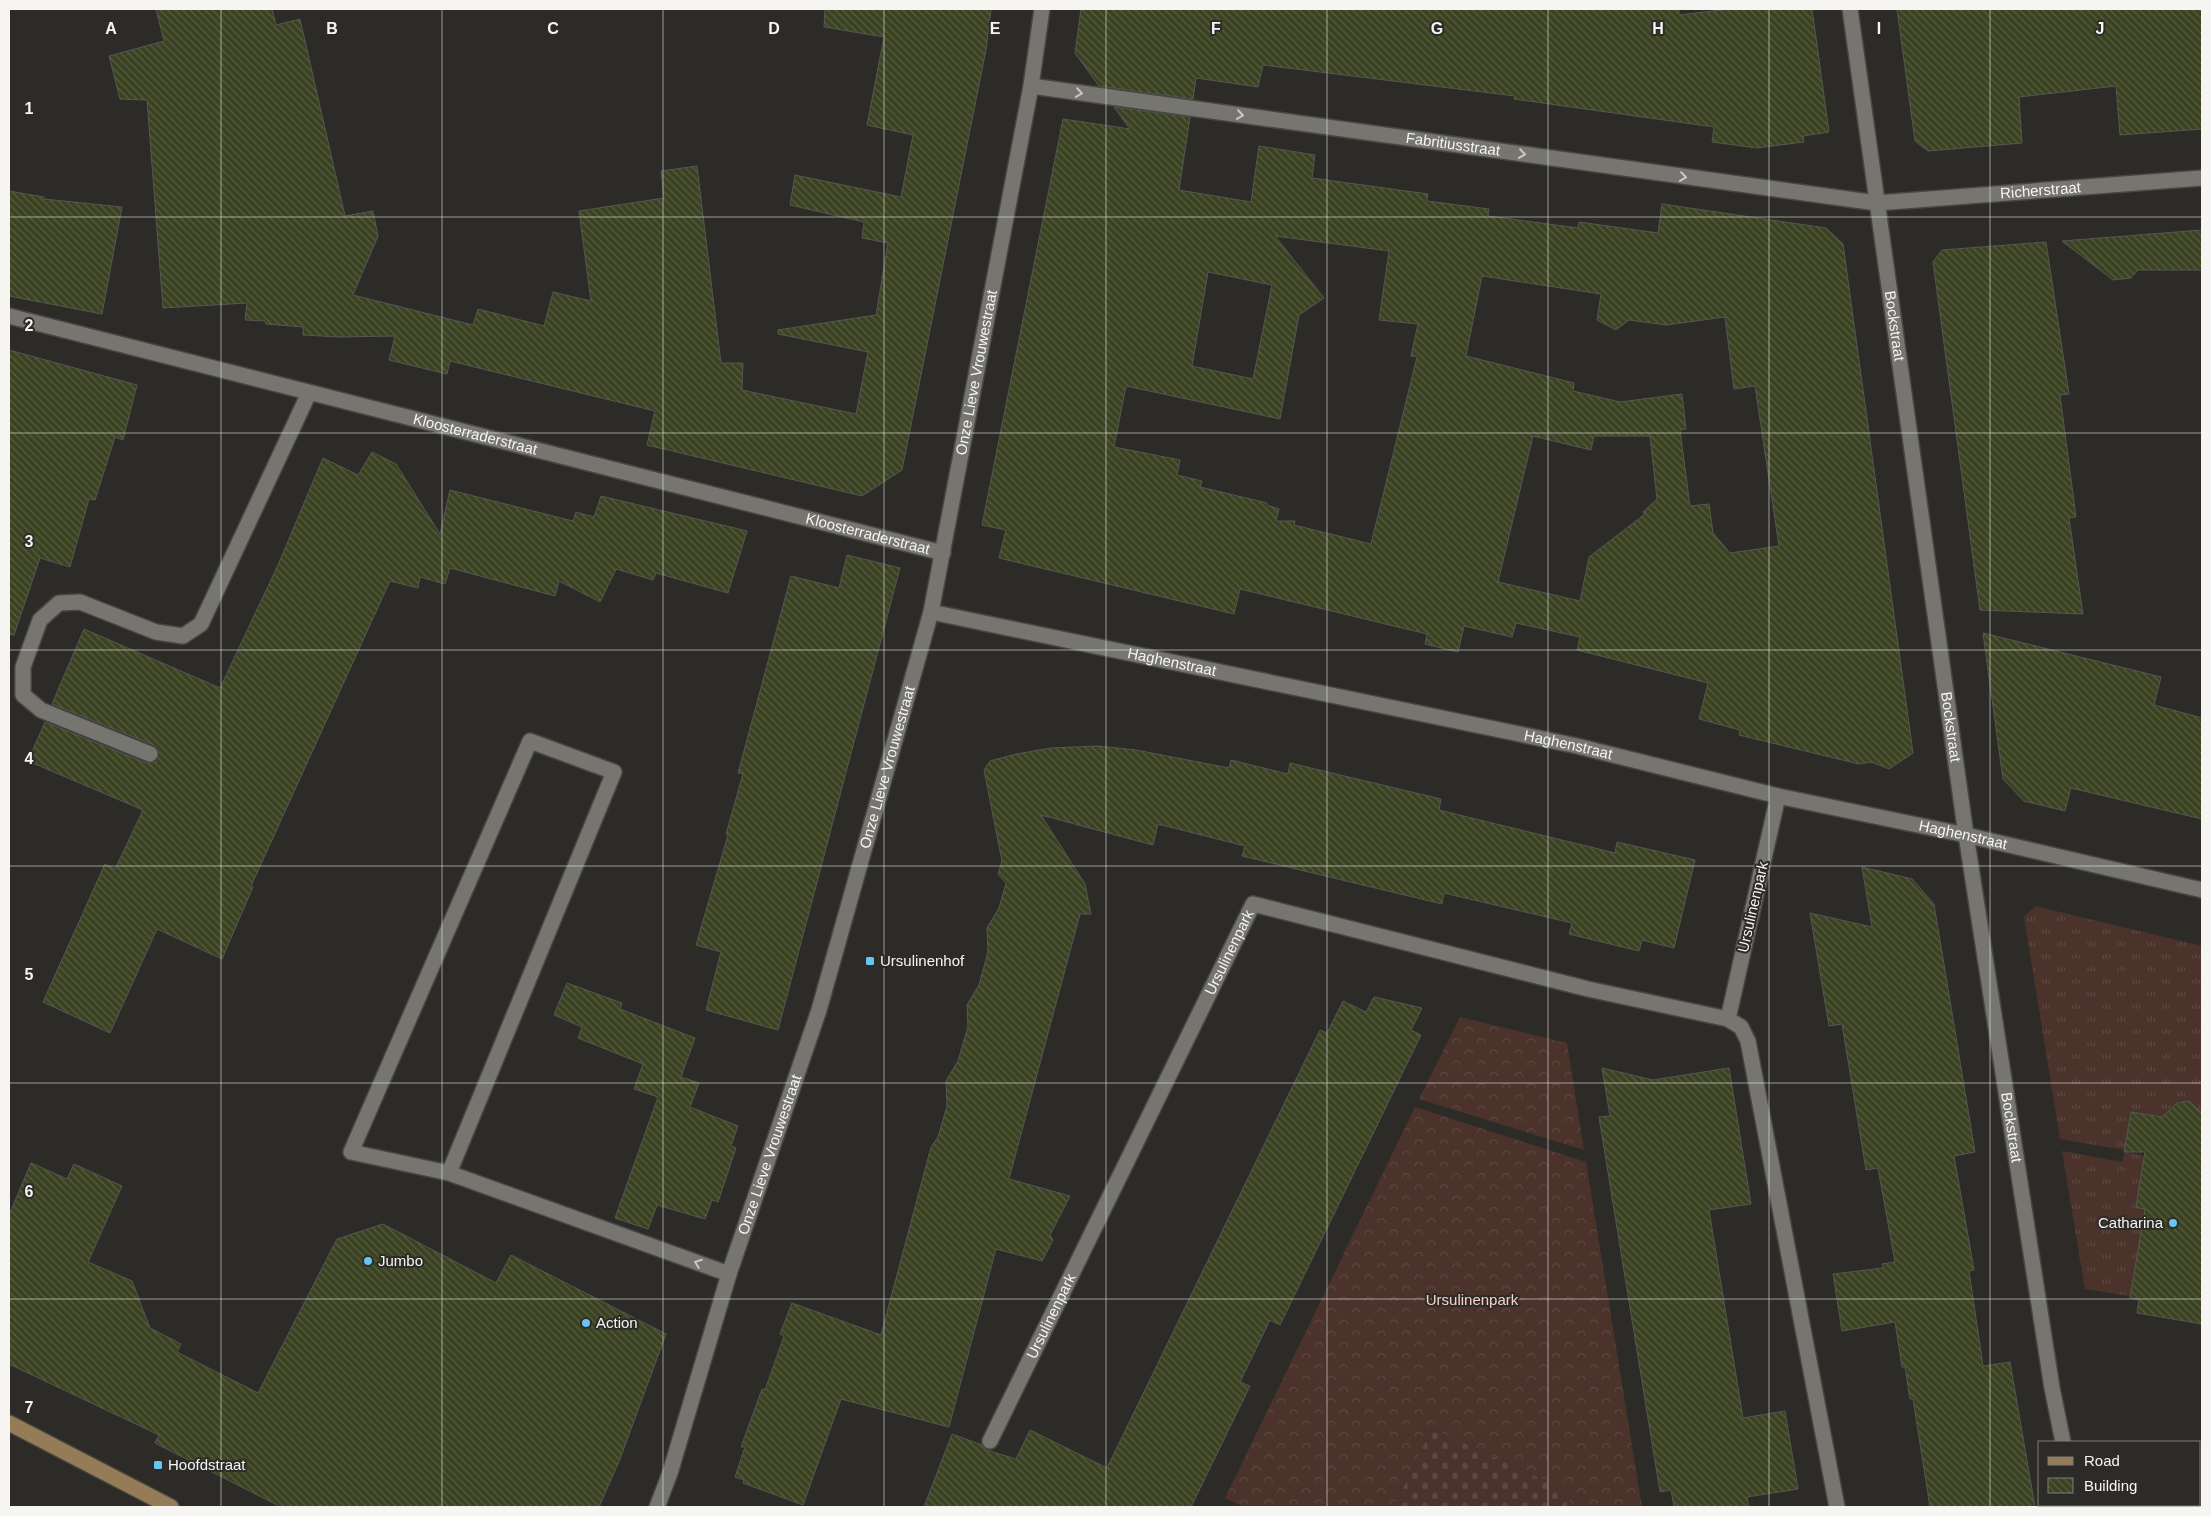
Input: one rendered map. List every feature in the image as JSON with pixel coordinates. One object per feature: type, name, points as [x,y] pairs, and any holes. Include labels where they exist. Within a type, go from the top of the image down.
[{"type":"main road","points":[[9,1423],[171,1507]]},
{"type":"street","name":"Onze Lieve Vrouwestraat","points":[[657,1507],[670,1473],[729,1274],[819,1010],[931,612],[1031,86],[1042,9]]},
{"type":"street","name":"Bockstraat","points":[[1850,9],[1966,835],[2052,1388],[2063,1441]]},
{"type":"street","name":"Fabritiusstraat","points":[[1031,86],[1877,203]]},
{"type":"street","name":"Richerstraat","points":[[1877,203],[2202,178]]},
{"type":"street","name":"Kloosterraderstraat","points":[[9,316],[943,553]]},
{"type":"street","points":[[150,754],[41,710],[23,695],[23,667],[40,620],[59,603],[80,602],[156,632],[182,636],[201,624],[309,393]]},
{"type":"street","name":"Haghenstraat","points":[[931,612],[1577,746],[1778,796],[1966,835],[2202,890]]},
{"type":"street","points":[[448,1172],[614,772],[530,741],[351,1152],[448,1172],[729,1274]]},
{"type":"street","name":"Ursulinenpark","points":[[990,1440],[1253,904],[1588,989],[1728,1019],[1778,796]]},
{"type":"street","points":[[1728,1019],[1741,1027],[1748,1041],[1837,1507]]},
{"type":"green space","points":[[2035,906],[2202,946],[2202,1120],[2196,1105],[2192,1102],[2187,1102],[2181,1103],[2164,1117],[2131,1112],[2124,1150],[2060,1139],[2024,917]]},
{"type":"green space","points":[[1460,1017],[1567,1043],[1584,1150],[1419,1099]]},
{"type":"green space","name":"Ursulinenpark","points":[[1415,1107],[1586,1162],[1642,1507],[1566,1507],[1572,1493],[1432,1428],[1394,1507],[1244,1507],[1225,1498]]},
{"type":"green space","points":[[2062,1151],[2122,1162],[2125,1152],[2154,1158],[2136,1207],[2145,1209],[2130,1296],[2085,1289]]},
{"type":"green space","points":[[1432,1428],[1572,1493],[1566,1507],[1394,1507]]},
{"type":"building","points":[[156,9],[272,9],[276,25],[300,19],[345,216],[373,211],[378,236],[353,295],[473,325],[478,309],[544,326],[553,292],[591,301],[579,211],[664,198],[661,171],[697,166],[721,363],[743,363],[742,390],[856,414],[868,352],[778,334],[778,330],[876,315],[888,243],[862,238],[864,222],[790,205],[795,175],[901,197],[913,135],[867,125],[884,37],[824,27],[825,9],[991,9],[986,50],[902,470],[862,496],[647,445],[655,411],[450,361],[447,374],[389,360],[395,336],[338,337],[303,335],[303,327],[245,320],[247,303],[163,308],[147,100],[120,99],[109,56],[164,41]]},
{"type":"building","points":[[1081,9],[1679,9],[1679,15],[1729,9],[1812,9],[1829,132],[1803,136],[1804,142],[1757,148],[1712,142],[1714,127],[1514,99],[1515,96],[1263,65],[1258,87],[1196,78],[1193,99],[1099,86],[1075,53]]},
{"type":"building","points":[[1897,9],[2202,9],[2202,129],[2120,135],[2116,86],[2019,97],[2022,143],[1928,151],[1915,141]]},
{"type":"building","points":[[1114,107],[1190,117],[1179,190],[1251,202],[1259,146],[1315,155],[1312,178],[1428,194],[1427,201],[1489,209],[1488,216],[1578,228],[1579,222],[1658,233],[1662,204],[1826,228],[1843,244],[1913,753],[1889,769],[1871,762],[1859,764],[1739,735],[1740,730],[1699,719],[1708,683],[1577,650],[1580,637],[1516,623],[1512,637],[1464,626],[1458,652],[1425,644],[1427,634],[1240,589],[1234,614],[999,558],[1006,530],[982,525],[1063,119],[1130,129]],"holes":[[[1275,236],[1389,251],[1379,320],[1418,324],[1411,356],[1417,357],[1371,544],[1294,525],[1295,521],[1276,521],[1279,509],[1267,505],[1267,503],[1200,487],[1202,481],[1177,475],[1180,460],[1114,447],[1126,386],[1280,419],[1299,315],[1324,298]],[[1208,272],[1272,285],[1253,379],[1192,366]],[[1482,276],[1601,294],[1597,320],[1616,330],[1629,320],[1666,325],[1725,317],[1734,389],[1755,386],[1779,546],[1730,553],[1713,533],[1709,504],[1690,506],[1680,430],[1686,429],[1682,394],[1620,402],[1573,391],[1574,383],[1466,356]],[[1533,436],[1591,450],[1594,436],[1650,436],[1657,499],[1643,512],[1645,514],[1589,557],[1580,601],[1498,582]]]},
{"type":"building","points":[[9,191],[44,197],[44,199],[122,207],[102,314],[9,296]]},
{"type":"building","points":[[2202,230],[2202,270],[2138,270],[2131,278],[2113,280],[2062,241]]},
{"type":"building","points":[[2046,242],[2069,394],[2060,395],[2076,517],[2069,518],[2083,614],[1980,610],[1933,262],[1942,250]]},
{"type":"building","points":[[9,350],[137,385],[123,440],[115,437],[95,500],[89,499],[70,567],[40,558],[14,635],[9,634]]},
{"type":"building","points":[[372,452],[396,464],[440,534],[450,490],[573,521],[576,512],[594,517],[601,496],[747,531],[728,593],[656,573],[653,580],[616,569],[600,602],[559,581],[555,596],[450,568],[445,584],[420,577],[418,588],[390,581],[251,886],[253,887],[222,959],[157,929],[110,1033],[43,1002],[105,864],[115,869],[143,810],[28,761],[45,722],[146,763],[155,762],[159,753],[154,745],[52,704],[84,629],[220,688],[278,565],[323,458],[358,475]]},
{"type":"building","points":[[847,555],[900,568],[778,1030],[706,1010],[721,952],[696,945],[728,835],[726,834],[743,774],[738,773],[791,576],[839,588]]},
{"type":"building","points":[[1983,633],[2161,677],[2154,705],[2202,718],[2202,819],[2071,788],[2065,811],[2024,801],[2003,779]]},
{"type":"building","points":[[1098,746],[1136,750],[1229,768],[1231,760],[1288,774],[1290,763],[1441,799],[1439,810],[1615,853],[1617,842],[1695,860],[1674,948],[1642,940],[1639,951],[1569,934],[1572,923],[1444,893],[1442,904],[1242,856],[1245,846],[1158,824],[1153,845],[1041,815],[1085,884],[1091,914],[1080,914],[1009,1179],[1070,1196],[1050,1235],[1053,1240],[1042,1261],[996,1249],[949,1427],[841,1399],[803,1505],[743,1483],[744,1480],[735,1477],[745,1447],[741,1447],[762,1389],[765,1390],[784,1336],[780,1334],[792,1303],[881,1335],[931,1147],[938,1137],[947,1106],[946,1081],[958,1061],[968,1027],[967,1005],[979,985],[988,952],[987,928],[999,908],[1006,883],[998,874],[1002,861],[984,770],[990,761],[1016,754],[1051,748]]},
{"type":"building","points":[[1862,867],[1912,879],[1934,904],[1975,1152],[1954,1156],[1974,1270],[1969,1271],[1983,1366],[2010,1362],[2035,1507],[1930,1507],[1913,1399],[1910,1399],[1905,1367],[1902,1367],[1895,1322],[1842,1331],[1833,1274],[1883,1268],[1882,1264],[1895,1262],[1878,1168],[1866,1170],[1842,1024],[1829,1026],[1810,913],[1872,927]]},
{"type":"building","points":[[567,983],[622,1003],[620,1009],[695,1038],[681,1077],[699,1083],[690,1107],[738,1126],[731,1146],[736,1148],[718,1202],[712,1200],[705,1219],[657,1205],[648,1229],[615,1218],[658,1097],[634,1089],[643,1064],[578,1038],[582,1027],[554,1015]]},
{"type":"building","points":[[1374,997],[1422,1008],[1411,1030],[1421,1035],[1280,1325],[1270,1320],[1240,1382],[1250,1386],[1191,1507],[924,1507],[952,1434],[982,1445],[986,1450],[1016,1459],[1030,1430],[1107,1468],[1320,1030],[1327,1033],[1343,1001],[1366,1012]]},
{"type":"building","points":[[1602,1068],[1653,1080],[1729,1068],[1751,1204],[1709,1210],[1743,1418],[1785,1411],[1798,1489],[1747,1497],[1749,1507],[1674,1507],[1671,1490],[1660,1492],[1599,1117],[1610,1116]]},
{"type":"building","name":"Catharina","points":[[2189,1101],[2202,1112],[2202,1324],[2137,1313],[2139,1300],[2130,1298],[2145,1209],[2136,1207],[2145,1152],[2124,1152],[2131,1112],[2162,1117],[2177,1103]]},
{"type":"building","points":[[31,1163],[67,1179],[74,1164],[122,1186],[88,1262],[132,1281],[150,1328],[181,1344],[177,1352],[258,1393],[337,1239],[383,1224],[496,1283],[511,1255],[666,1334],[620,1459],[599,1507],[281,1507],[155,1443],[159,1435],[9,1364],[9,1215]]},
{"type":"place","name":"Ursulinenhof","points":[[870,961]]},
{"type":"place","name":"Catharina","points":[[2173,1223]]},
{"type":"place","name":"Jumbo","points":[[368,1261]]},
{"type":"place","name":"Action","points":[[586,1323]]},
{"type":"place","name":"Hoofdstraat","points":[[158,1465]]}]
